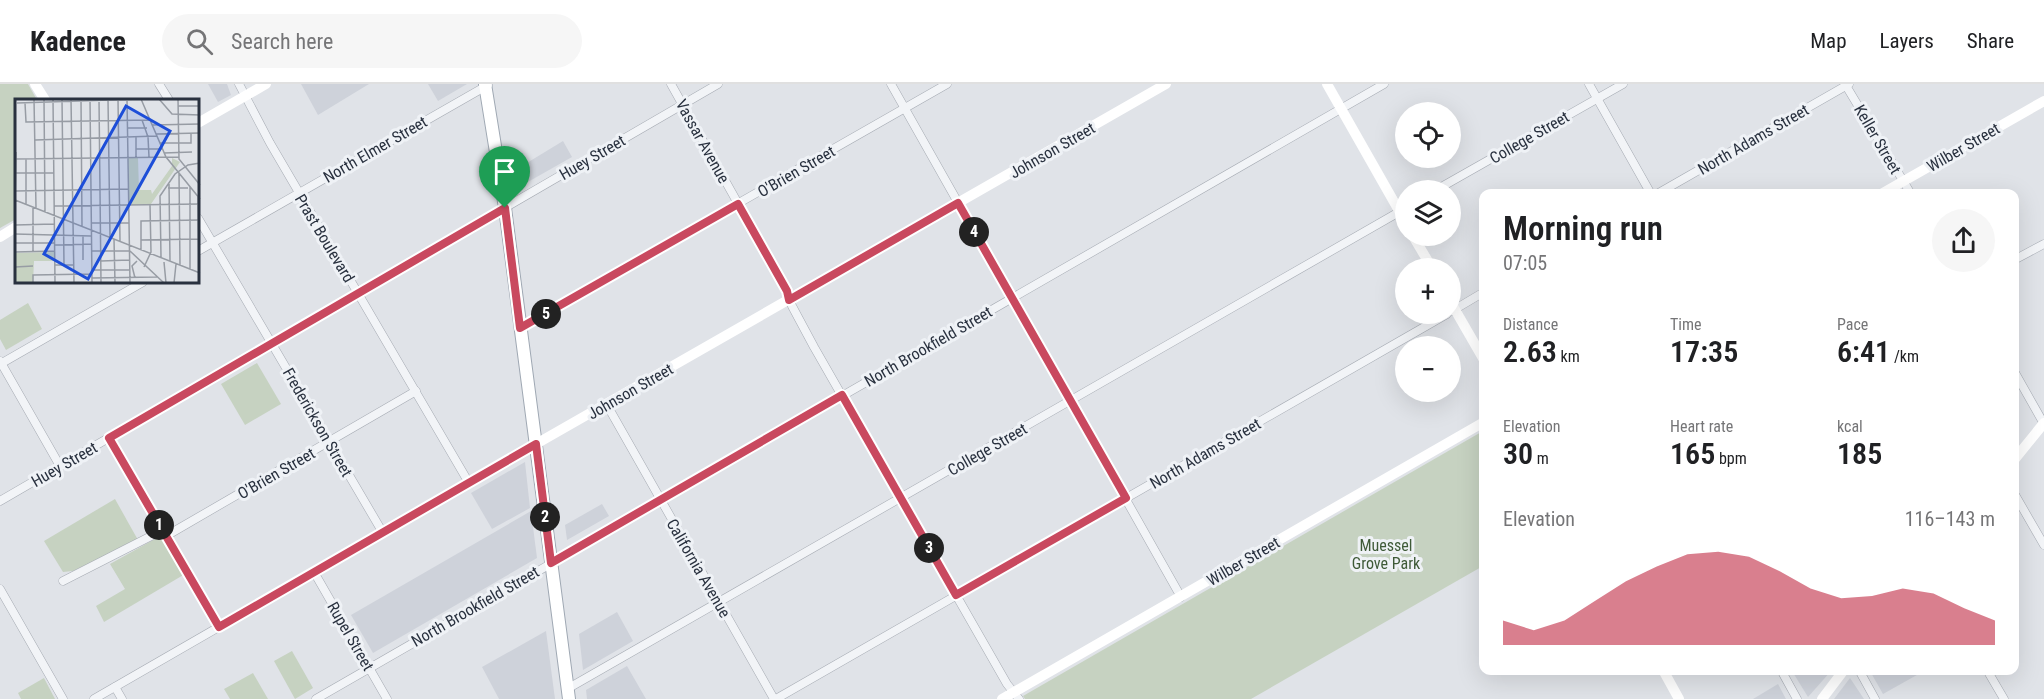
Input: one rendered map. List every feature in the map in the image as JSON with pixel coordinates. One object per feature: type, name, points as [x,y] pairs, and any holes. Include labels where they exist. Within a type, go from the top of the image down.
[{"type":"main road","points":[[487,85],[568,694]]},
{"type":"street","points":[[35,84],[44,99]]},
{"type":"street","points":[[159,84],[168,99]]},
{"type":"street","name":"Prast Boulevard","points":[[239,84],[244,97],[299,193],[469,483]]},
{"type":"street","points":[[200,122],[266,84]]},
{"type":"street","name":"Vassar Avenue","points":[[670,84],[787,291],[789,300],[842,395],[1016,696]]},
{"type":"street","name":"Huey Street","points":[[0,501],[718,84]]},
{"type":"street","points":[[891,84],[1181,597]]},
{"type":"street","name":"O'Brien Street","points":[[520,328],[947,84]]},
{"type":"street","name":"Johnson Street","points":[[94,699],[1166,84]]},
{"type":"street","points":[[1327,84],[1395,198]]},
{"type":"street","name":"North Brookfield Street","points":[[316,699],[1384,84]]},
{"type":"street","points":[[1589,84],[1648,189]]},
{"type":"street","name":"College Street","points":[[1454,180],[1623,84]]},
{"type":"street","name":"Keller Street","points":[[1847,84],[1908,189]]},
{"type":"street","name":"North Adams Street","points":[[1666,189],[1847,84]]},
{"type":"street","name":"North Elmer Street","points":[[200,250],[487,85]]},
{"type":"street","name":"Wilber Street","points":[[1889,189],[2044,101]]},
{"type":"street","name":"College Street","points":[[568,694],[720,603],[1395,214]]},
{"type":"street","name":"Frederickson Street","points":[[200,222],[383,532]]},
{"type":"street","points":[[0,237],[15,228]]},
{"type":"street","points":[[2019,257],[2044,244]]},
{"type":"street","points":[[60,466],[1,362],[139,284]]},
{"type":"street","name":"North Adams Street","points":[[1461,304],[1479,295]]},
{"type":"street","name":"North Adams Street","points":[[775,699],[1425,324]]},
{"type":"street","points":[[1461,324],[1479,352]]},
{"type":"street","points":[[2019,380],[2044,424],[2019,454]]},
{"type":"street","name":"O'Brien Street","points":[[63,581],[164,533],[330,442],[416,391]]},
{"type":"street","name":"California Avenue","points":[[607,405],[775,699]]},
{"type":"street","name":"Wilber Street","points":[[1002,699],[1016,696],[1181,597],[1479,425]]},
{"type":"street","points":[[109,438],[219,627]]},
{"type":"street","points":[[2019,502],[2044,545]]},
{"type":"street","name":"Rupel Street","points":[[314,572],[387,699]]},
{"type":"street","points":[[0,589],[63,699]]},
{"type":"street","points":[[1665,675],[1679,699]]},
{"type":"street","points":[[1783,675],[1797,699]]},
{"type":"street","points":[[1822,699],[1840,675]]},
{"type":"street","points":[[1862,675],[1875,699]]},
{"type":"street","points":[[1990,675],[2004,699]]},
{"type":"street","points":[[115,687],[122,699]]},
{"type":"shaded area","points":[[208,84],[227,84],[231,95],[218,102]]},
{"type":"shaded area","points":[[301,84],[369,84],[318,115]]},
{"type":"shaded area","points":[[428,84],[467,84],[438,101]]},
{"type":"shaded area","points":[[563,141],[572,157],[519,187],[517,169]]},
{"type":"shaded area","points":[[525,462],[530,508],[492,529],[471,493]]},
{"type":"shaded area","points":[[602,504],[609,516],[567,540],[565,525]]},
{"type":"shaded area","points":[[531,511],[537,558],[373,653],[351,615]]},
{"type":"shaded area","points":[[617,612],[633,641],[583,670],[579,634]]},
{"type":"shaded area","points":[[546,631],[555,699],[499,699],[482,667]]},
{"type":"shaded area","points":[[627,666],[646,699],[587,699],[586,690]]},
{"type":"shaded area","points":[[1794,675],[1827,675],[1808,697]]},
{"type":"shaded area","points":[[1872,675],[1917,675],[1883,694]]},
{"type":"shaded area","points":[[1850,678],[1864,699],[1834,699]]},
{"type":"shaded area","points":[[1778,684],[1786,699],[1753,699]]},
{"type":"green space","points":[[0,84],[28,84],[36,99],[15,99],[15,220],[0,228]]},
{"type":"green space","points":[[28,303],[42,329],[6,350],[0,339],[0,320]]},
{"type":"green space","points":[[257,363],[281,404],[245,425],[221,384]]},
{"type":"green space","name":"Muessel Grove Park","points":[[1479,433],[1479,568],[1251,699],[1025,699],[1023,696]]},
{"type":"green space","points":[[115,499],[138,540],[73,571],[63,572],[44,541]]},
{"type":"green space","points":[[162,535],[185,574],[104,622],[96,606],[125,589],[110,564]]},
{"type":"green space","points":[[292,651],[313,688],[295,699],[274,661]]},
{"type":"green space","points":[[253,673],[268,699],[230,699],[224,689]]},
{"type":"green space","points":[[44,678],[55,699],[21,699],[18,693]]},
{"type":"route","points":[[958,203],[1126,498],[956,595],[842,395],[551,563],[536,444],[219,627],[109,438],[505,208],[520,328],[738,204],[787,291],[789,300],[958,203]]}]
